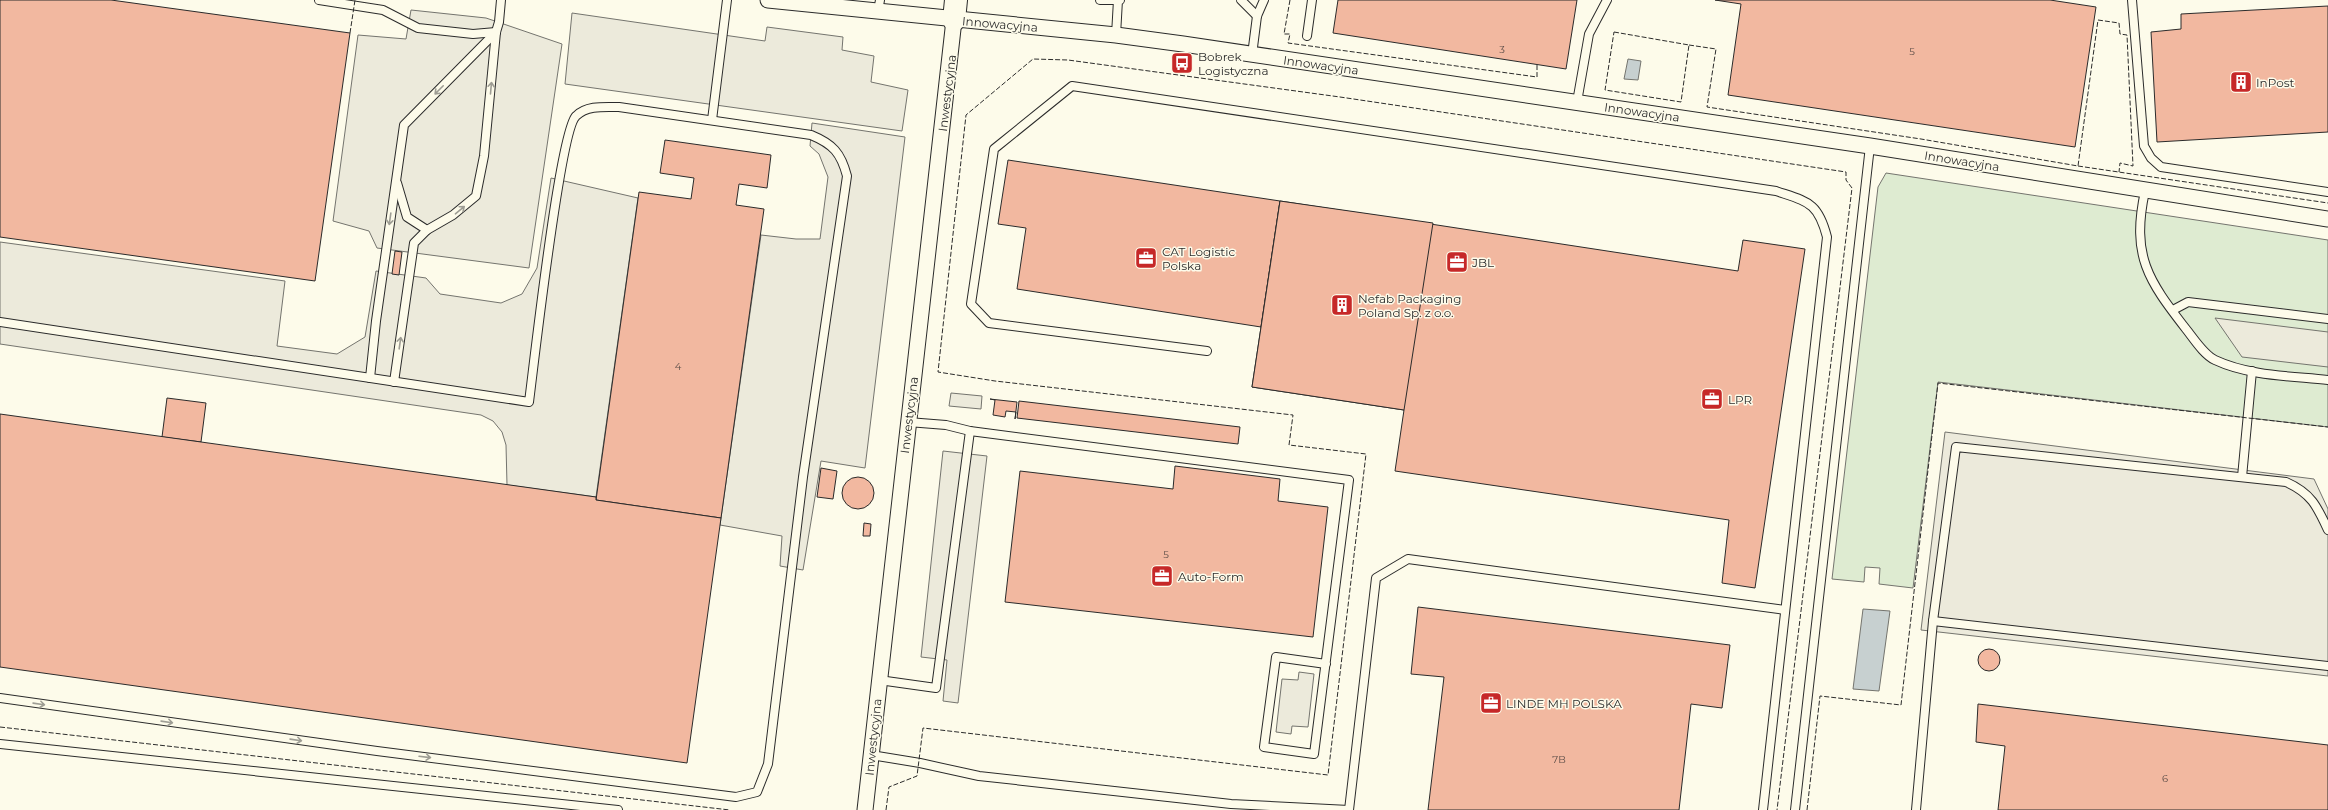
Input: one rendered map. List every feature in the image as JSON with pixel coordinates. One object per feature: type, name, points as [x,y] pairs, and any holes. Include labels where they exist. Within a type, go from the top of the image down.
[{"type":"street","name":"Innowacyjna","points":[[768,0],[955,10],[1870,146],[2328,219]]},
{"type":"street","name":"Inwestycyjna","points":[[865,810],[955,10]]},
{"type":"lane","points":[[319,0],[383,10],[418,28],[473,34],[496,32]]},
{"type":"lane","points":[[394,382],[414,243],[427,230],[453,215],[476,196],[484,156],[496,32],[499,22],[501,0]]},
{"type":"lane","points":[[712,120],[728,0]]},
{"type":"lane","points":[[1100,0],[1119,0],[1116,35]]},
{"type":"lane","points":[[1241,0],[1256,16]]},
{"type":"lane","points":[[1252,55],[1256,16],[1264,0]]},
{"type":"lane","points":[[1307,36],[1312,0]]},
{"type":"lane","points":[[1577,102],[1589,34],[1607,0]]},
{"type":"lane","points":[[2132,0],[2144,146],[2150,158],[2161,167],[2328,192]]},
{"type":"lane","points":[[370,378],[376,321],[404,125],[496,32]]},
{"type":"lane","points":[[1207,352],[988,323],[970,304],[994,149],[1072,86],[1776,191],[1809,202],[1822,218],[1827,237],[1762,810]]},
{"type":"lane","points":[[0,322],[529,402],[559,180],[569,129],[575,116],[590,108],[619,107],[811,135],[828,142],[843,160],[847,176],[803,477],[768,764],[757,792],[736,797],[369,750],[0,698]]},
{"type":"lane","points":[[1795,810],[1870,146]]},
{"type":"lane","points":[[396,180],[407,217],[427,230]]},
{"type":"lane","points":[[2145,191],[2142,205],[2141,242],[2144,265],[2156,289],[2197,343],[2213,359],[2234,368],[2328,380]]},
{"type":"lane","points":[[2173,310],[2188,302],[2328,319]]},
{"type":"lane","points":[[2242,477],[2252,371]]},
{"type":"lane","points":[[908,422],[946,425],[970,431],[1349,480],[1326,664],[1314,754],[1264,747],[1276,657],[1326,664]]},
{"type":"lane","points":[[879,680],[936,688],[970,431]]},
{"type":"lane","points":[[1916,810],[1933,621],[1956,447],[2286,482],[2302,489],[2314,503],[2328,530]]},
{"type":"lane","points":[[871,755],[987,777],[1231,804],[1349,810],[1376,578],[1408,559],[1785,610]]},
{"type":"lane","points":[[1933,621],[2328,666]]},
{"type":"lane","points":[[0,744],[618,810]]},
{"type":"green space","points":[[1886,173],[2328,240],[2328,427],[1938,382],[1913,588],[1879,584],[1880,568],[1865,567],[1864,582],[1832,579],[1878,187]]},
{"type":"shaded area","points":[[411,10],[486,18],[562,44],[529,268],[377,248],[369,231],[333,221],[358,35],[406,39]]},
{"type":"shaded area","points":[[572,13],[765,41],[767,27],[843,37],[842,50],[874,56],[871,82],[908,90],[902,131],[565,84]]},
{"type":"shaded area","points":[[1628,59],[1641,61],[1638,80],[1624,79]]},
{"type":"shaded area","points":[[812,123],[905,137],[865,468],[821,461],[803,570],[780,566],[782,536],[720,525],[761,235],[796,239],[820,239],[828,177],[819,154],[810,146]]},
{"type":"shaded area","points":[[551,178],[638,198],[596,497],[507,485],[506,445],[502,432],[493,421],[481,415],[0,344],[0,242],[285,281],[277,346],[337,354],[365,337],[376,271],[426,278],[440,294],[501,303],[522,294],[537,268]]},
{"type":"shaded area","points":[[2215,318],[2328,332],[2328,367],[2242,357]]},
{"type":"shaded area","points":[[951,393],[982,396],[981,409],[949,406]]},
{"type":"shaded area","points":[[1945,432],[2314,479],[2328,509],[2328,676],[1921,630]]},
{"type":"shaded area","points":[[943,451],[987,456],[958,703],[943,701],[947,660],[921,657]]},
{"type":"shaded area","points":[[1863,609],[1890,611],[1879,691],[1853,689]]},
{"type":"shaded area","points":[[1299,672],[1314,674],[1308,727],[1292,726],[1291,734],[1276,732],[1282,679],[1298,680]]},
{"type":"building","points":[[0,0],[111,0],[350,33],[315,281],[0,237]]},
{"type":"building","points":[[1338,0],[1577,0],[1566,69],[1333,33]]},
{"type":"building","points":[[1715,0],[2050,0],[2096,7],[2075,147],[1728,95],[1741,4]]},
{"type":"building","name":"InPost","points":[[2328,6],[2328,132],[2157,142],[2151,32],[2181,29],[2181,14]]},
{"type":"building","points":[[665,140],[771,155],[767,188],[739,184],[736,205],[764,209],[721,518],[596,500],[639,192],[691,199],[694,178],[660,173]]},
{"type":"building","name":"CAT Logistic Polska","points":[[1008,160],[1280,201],[1261,327],[1017,289],[1026,228],[998,224]]},
{"type":"building","points":[[1280,201],[1738,271],[1743,240],[1805,249],[1755,588],[1722,583],[1729,520],[1395,471],[1404,410],[1252,387]]},
{"type":"building","name":"Nefab Packaging Poland Sp. z o.o.","points":[[1280,201],[1433,223],[1404,410],[1252,387]]},
{"type":"building","points":[[395,251],[402,252],[399,275],[392,274]]},
{"type":"building","points":[[167,398],[206,403],[201,442],[162,437]]},
{"type":"building","points":[[990,399],[1017,402],[1016,412],[1006,411],[1005,417],[993,415],[995,400]]},
{"type":"building","points":[[1019,401],[1240,427],[1238,444],[1017,418]]},
{"type":"building","points":[[0,414],[596,497],[596,500],[721,518],[687,763],[0,667]]},
{"type":"building","points":[[1175,466],[1280,479],[1278,501],[1328,507],[1313,637],[1005,602],[1020,471],[1173,489]]},
{"type":"building","points":[[821,468],[837,471],[833,499],[817,497]]},
{"type":"building","points":[[855,477],[861,477],[871,484],[874,493],[873,499],[867,506],[861,509],[855,509],[845,502],[842,496],[842,490],[849,480]]},
{"type":"building","points":[[864,523],[871,524],[870,536],[863,536]]},
{"type":"building","points":[[1418,607],[1730,645],[1722,708],[1691,704],[1679,810],[1428,810],[1444,677],[1411,674]]},
{"type":"building","points":[[1989,649],[1997,652],[2000,660],[1997,668],[1989,671],[1981,668],[1978,660],[1981,652]]},
{"type":"building","points":[[1978,704],[2328,745],[2328,810],[1998,810],[2005,746],[1976,742]]},
{"type":"fence","points":[[350,33],[355,0]]},
{"type":"fence","points":[[1290,0],[1284,34],[1290,34],[1288,43],[1537,77],[1537,65]]},
{"type":"fence","points":[[1689,45],[1716,49],[1707,107],[1921,139],[2078,166],[2098,20],[2119,23],[2120,34],[2127,35],[2133,166],[2120,163],[2119,172]]},
{"type":"fence","points":[[1614,32],[1689,45],[1681,102],[1605,90],[1614,32]]},
{"type":"fence","points":[[886,810],[889,787],[917,776],[923,728],[1328,775],[1366,454],[1289,445],[1293,415],[995,381],[938,372],[966,115],[1033,59],[1068,60],[1340,97],[1846,172],[1846,180],[1852,188],[1777,810]]},
{"type":"fence","points":[[2078,166],[2328,203]]},
{"type":"fence","points":[[1807,810],[1820,696],[1901,705],[1938,383],[2328,427]]},
{"type":"fence","points":[[0,727],[730,810]]},
{"type":"place","name":"Bobrek Logistyczna","points":[[1182,63]]},
{"type":"place","name":"InPost","points":[[2241,82]]},
{"type":"place","name":"CAT Logistic Polska","points":[[1146,258]]},
{"type":"place","name":"JBL","points":[[1457,262]]},
{"type":"place","name":"Nefab Packaging Poland Sp. z o.o.","points":[[1342,305]]},
{"type":"place","name":"LPR","points":[[1712,399]]},
{"type":"place","name":"Auto-Form","points":[[1162,576]]},
{"type":"place","name":"LINDE MH POLSKA","points":[[1491,703]]}]
